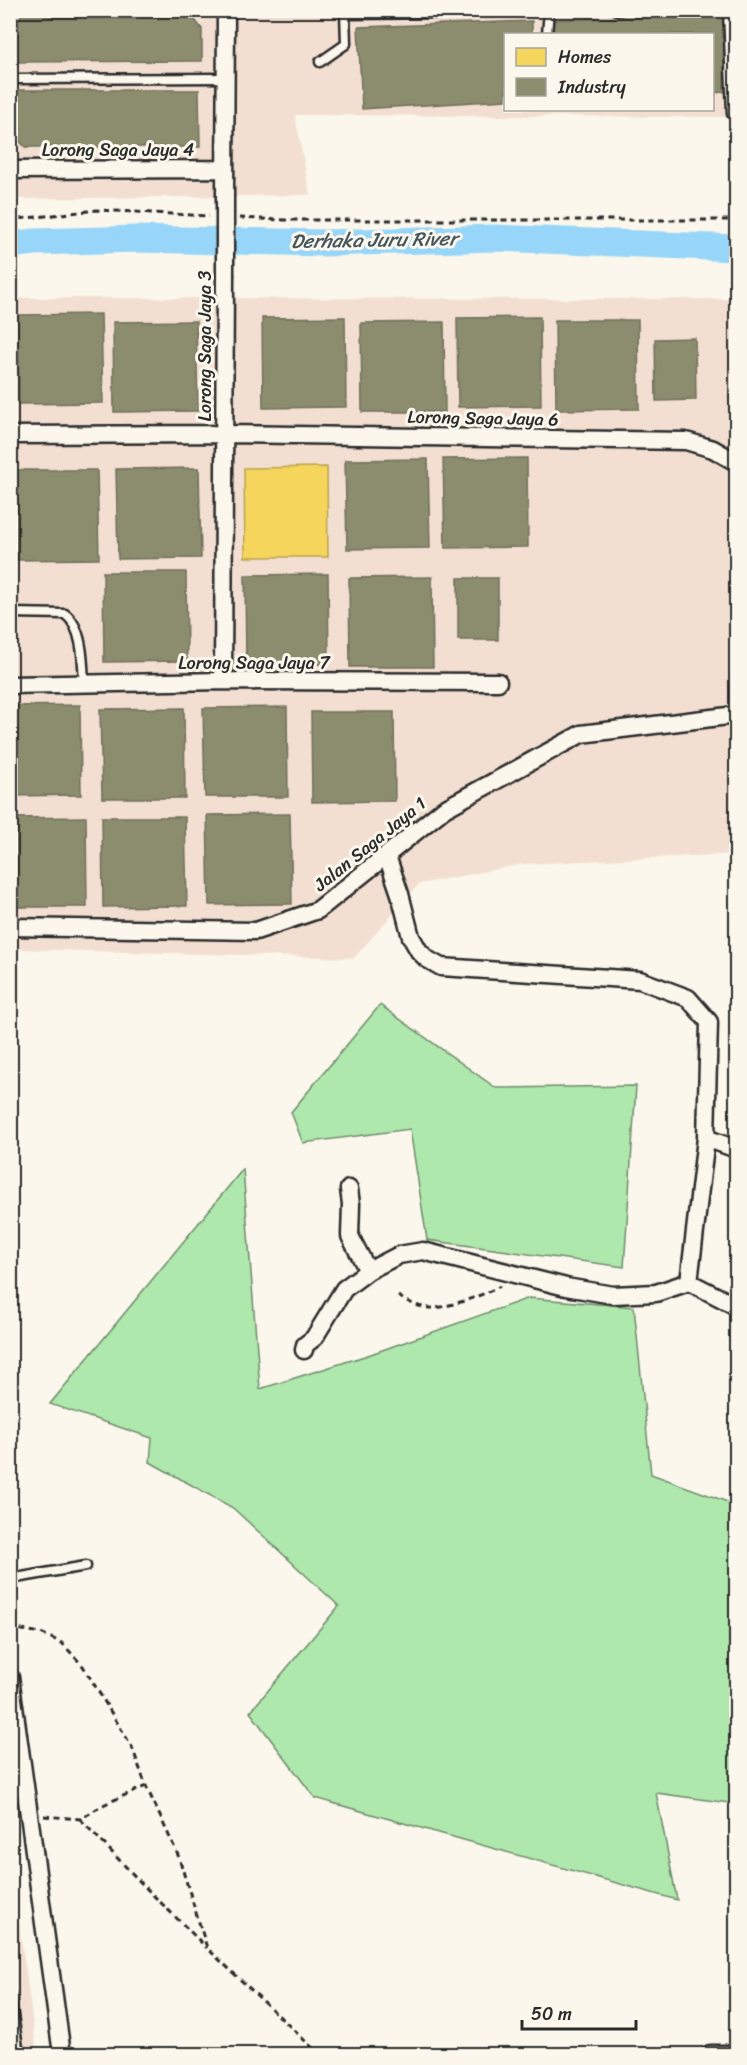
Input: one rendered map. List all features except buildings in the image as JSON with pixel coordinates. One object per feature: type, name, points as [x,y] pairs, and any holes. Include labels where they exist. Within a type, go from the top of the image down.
[{"type":"street","name":"Lorong Saga Jaya 3","points":[[223,681],[226,10]]},
{"type":"street","name":"Lorong Saga Jaya 4","points":[[10,170],[225,169]]},
{"type":"street","name":"Lorong Saga Jaya 6","points":[[10,435],[224,434],[686,441],[713,449],[736,462]]},
{"type":"street","name":"Lorong Saga Jaya 7","points":[[10,685],[223,681],[498,682]]},
{"type":"street","name":"Jalan Saga Jaya 1","points":[[10,927],[256,931],[318,910],[444,809],[581,734],[736,715]]},
{"type":"street","points":[[387,856],[411,937],[419,951],[441,967],[640,980],[688,998],[709,1022],[706,1138],[689,1282]]},
{"type":"street","points":[[706,1138],[736,1149]]},
{"type":"street","points":[[349,1189],[350,1236],[368,1271]]},
{"type":"street","points":[[304,1350],[305,1345],[314,1338],[344,1289],[368,1271],[399,1255],[423,1251],[566,1287],[613,1295],[657,1293],[689,1282],[736,1306]]},
{"type":"street","points":[[10,1677],[19,1797],[29,1815],[62,2055]]},
{"type":"street","points":[[710,2055],[736,2054]]},
{"type":"lane","points":[[547,33],[549,10]]},
{"type":"lane","points":[[616,10],[621,10]]},
{"type":"lane","points":[[728,10],[732,114]]},
{"type":"lane","points":[[320,62],[346,44],[345,12],[463,13]]},
{"type":"lane","points":[[10,79],[225,78]]},
{"type":"lane","points":[[10,613],[65,614],[71,618],[76,625],[83,661],[84,684]]},
{"type":"lane","points":[[10,1579],[86,1566]]},
{"type":"lane","points":[[10,1996],[19,2055]]},
{"type":"path","points":[[10,220],[97,210],[214,216]]},
{"type":"path","points":[[237,217],[284,220],[736,220]]},
{"type":"path","points":[[398,1296],[406,1301],[433,1308],[490,1293],[516,1274]]},
{"type":"path","points":[[10,1629],[41,1633],[62,1643],[83,1666],[132,1747],[146,1786],[178,1855],[207,1948]]},
{"type":"path","points":[[29,1815],[80,1819],[105,1804],[146,1786]]},
{"type":"path","points":[[80,1819],[149,1891],[319,2055]]},
{"type":"shaded area","points":[[10,11],[736,11],[736,117],[295,115],[310,195],[11,199]]},
{"type":"shaded area","points":[[23,298],[736,299],[736,854],[523,864],[419,884],[354,958],[11,949],[11,300]]},
{"type":"shaded area","points":[[11,1863],[37,2054],[11,2054]]},
{"type":"green space","points":[[380,1005],[496,1088],[636,1086],[624,1267],[427,1240],[410,1129],[303,1143],[291,1112]]},
{"type":"green space","points":[[243,1169],[260,1389],[371,1354],[529,1298],[634,1307],[651,1474],[736,1505],[736,1804],[656,1793],[677,1900],[315,1798],[250,1712],[339,1606],[233,1508],[150,1462],[152,1438],[50,1404]]},
{"type":"waterway","name":"Derhaka Juru River","points":[[10,245],[35,242],[136,239],[324,243],[495,238],[736,248]]}]
